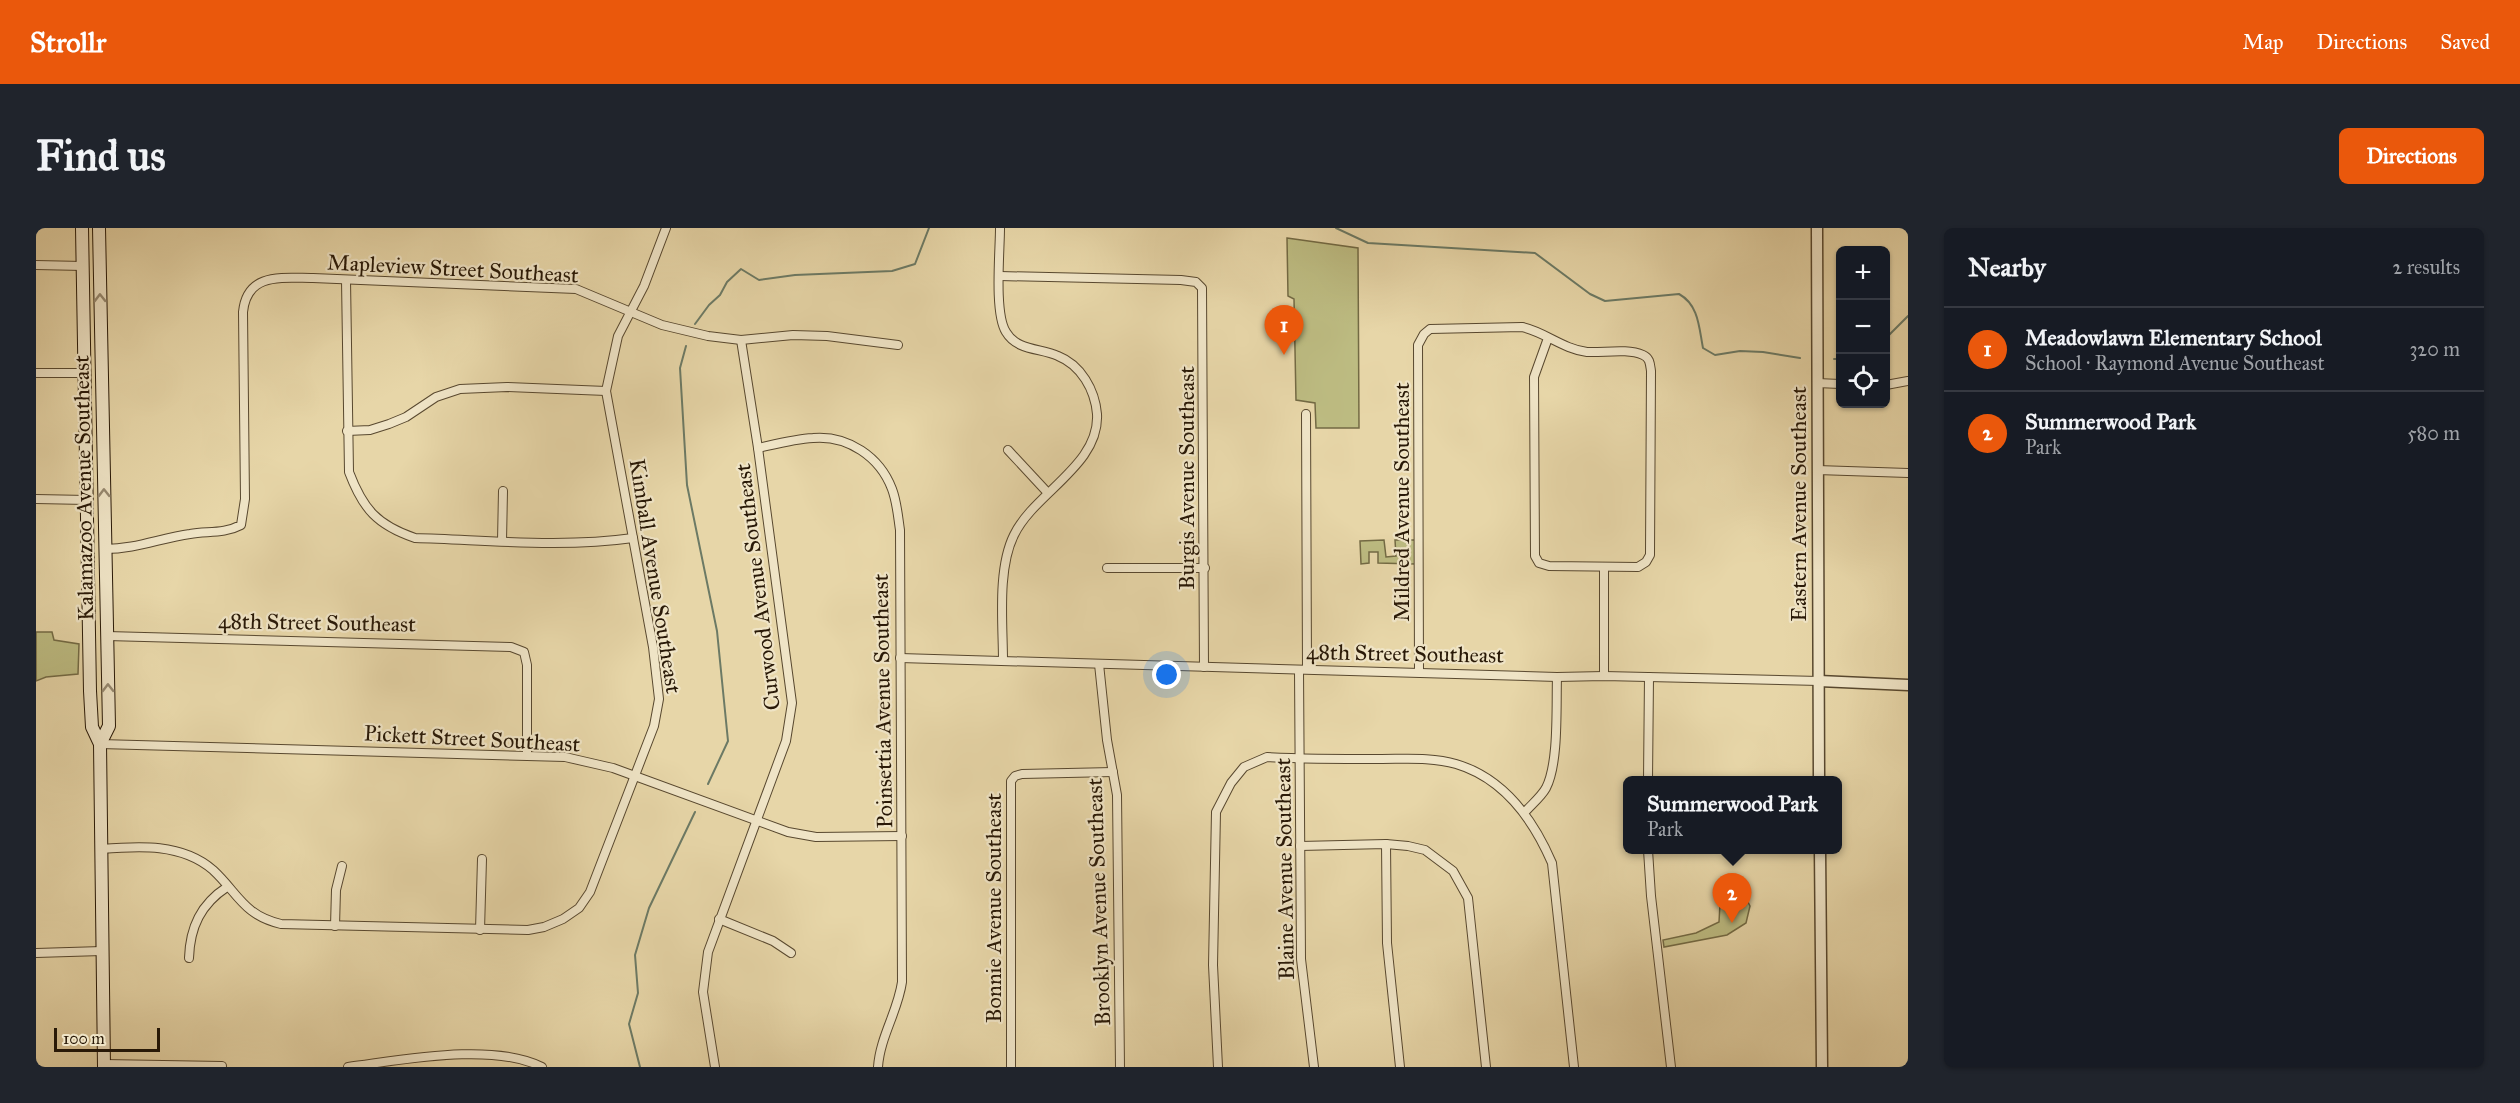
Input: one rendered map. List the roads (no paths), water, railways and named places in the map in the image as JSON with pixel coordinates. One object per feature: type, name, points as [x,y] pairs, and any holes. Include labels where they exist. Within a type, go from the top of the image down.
[{"type":"main road","name":"Kalamazoo Avenue Southeast","points":[[82,228],[92,728],[100,744],[104,1065]]},
{"type":"main road","name":"Kalamazoo Avenue Southeast","points":[[99,228],[109,726],[100,744]]},
{"type":"main road","points":[[84,373],[97,386],[98,436],[104,450]]},
{"type":"main road","points":[[87,482],[91,488],[93,538],[105,549]]},
{"type":"street","name":"Kimball Avenue Southeast","points":[[480,930],[528,930],[544,927],[563,919],[581,905],[595,884],[654,726],[659,699],[652,647],[606,391],[618,336],[657,256],[666,228]]},
{"type":"street","points":[[999,228],[1000,317],[1006,332],[1014,341],[1029,349],[1059,356],[1078,369],[1089,385],[1094,399],[1096,429],[1086,453],[1047,492],[1014,534],[1006,556],[1003,661]]},
{"type":"street","name":"Eastern Avenue Southeast","points":[[1817,228],[1819,776]]},
{"type":"street","points":[[36,265],[83,266]]},
{"type":"street","name":"Burgis Avenue Southeast","points":[[1000,276],[1181,280],[1196,282],[1202,288],[1204,667]]},
{"type":"street","name":"Mapleview Street Southeast","points":[[105,549],[138,546],[190,533],[221,532],[241,525],[245,499],[244,300],[251,288],[264,281],[280,278],[576,289],[684,332],[741,340],[793,335],[827,336],[898,345]]},
{"type":"street","points":[[346,280],[349,472],[359,498],[374,516],[387,526],[415,538],[605,542],[633,538]]},
{"type":"street","name":"Mildred Avenue Southeast","points":[[1419,672],[1418,345],[1430,329],[1443,328],[1522,327],[1548,338]]},
{"type":"street","points":[[1548,338],[1585,352],[1635,353],[1649,360],[1651,371],[1650,555],[1646,562],[1638,567],[1549,566],[1539,563],[1535,556],[1534,377],[1548,338]]},
{"type":"street","name":"Curwood Avenue Southeast","points":[[715,1067],[703,992],[708,952],[786,741],[792,703],[758,448],[741,340]]},
{"type":"street","points":[[36,373],[84,373]]},
{"type":"street","points":[[1890,384],[1908,381]]},
{"type":"street","points":[[1817,383],[1836,384]]},
{"type":"street","points":[[347,431],[370,430],[389,424],[406,417],[436,397],[460,389],[507,387],[606,391]]},
{"type":"street","name":"Blaine Avenue Southeast","points":[[1306,414],[1300,759],[1301,959],[1314,1067]]},
{"type":"street","name":"Poinsettia Avenue Southeast","points":[[758,448],[812,438],[826,438],[853,444],[877,465],[892,488],[900,530],[902,982],[901,993],[881,1047],[878,1067]]},
{"type":"street","points":[[1008,450],[1047,492]]},
{"type":"street","points":[[1817,470],[1908,473]]},
{"type":"street","points":[[502,541],[503,491]]},
{"type":"street","points":[[36,499],[87,500]]},
{"type":"street","points":[[1604,567],[1604,676]]},
{"type":"street","points":[[1107,568],[1205,568]]},
{"type":"street","name":"48th Street Southeast","points":[[107,636],[502,646],[524,652],[527,664],[527,755]]},
{"type":"street","name":"48th Street Southeast","points":[[900,658],[1908,685]]},
{"type":"street","name":"Brooklyn Avenue Southeast","points":[[1099,664],[1107,740],[1117,795],[1120,1067]]},
{"type":"street","points":[[1524,812],[1546,788],[1552,769],[1557,677]]},
{"type":"street","points":[[1648,677],[1648,776]]},
{"type":"street","name":"Pickett Street Southeast","points":[[100,744],[527,755],[581,759],[636,776],[788,832],[816,837],[902,836]]},
{"type":"street","points":[[1218,1067],[1213,965],[1216,812],[1231,783],[1244,767],[1268,757],[1426,759],[1452,763],[1476,772],[1505,792],[1524,812],[1543,841],[1552,863],[1574,1067]]},
{"type":"street","name":"Bonnie Avenue Southeast","points":[[1011,1067],[1011,781],[1015,776],[1022,774],[1113,772]]},
{"type":"street","points":[[1386,844],[1387,943],[1401,1067]]},
{"type":"street","points":[[1300,846],[1386,844],[1425,850],[1453,871],[1468,898],[1486,1067]]},
{"type":"street","points":[[101,849],[151,847],[183,853],[212,869],[247,908],[263,918],[281,924],[480,930],[482,858]]},
{"type":"street","points":[[1648,854],[1671,1067]]},
{"type":"street","points":[[1820,854],[1822,1067]]},
{"type":"street","points":[[335,926],[336,890],[342,866]]},
{"type":"street","points":[[189,958],[192,932],[200,914],[208,902],[226,887]]},
{"type":"street","points":[[719,919],[773,941],[791,953]]},
{"type":"street","points":[[36,953],[102,951]]},
{"type":"street","points":[[348,1067],[436,1056],[487,1055],[524,1060],[542,1067]]},
{"type":"street","points":[[104,1065],[222,1066]]},
{"type":"waterway","points":[[695,324],[709,305],[720,295],[727,282],[741,269],[759,280],[795,275],[892,271],[915,264],[929,228]]},
{"type":"waterway","points":[[1336,228],[1368,243],[1535,253],[1590,294],[1605,301],[1679,294],[1691,304],[1699,325],[1703,348],[1715,355],[1740,351],[1800,358]]},
{"type":"waterway","points":[[1890,334],[1908,316]]},
{"type":"waterway","points":[[686,346],[680,368],[687,485],[717,631],[728,741],[708,784]]},
{"type":"waterway","points":[[640,1067],[629,1024],[638,993],[635,955],[649,908],[695,812]]},
{"type":"place","name":"Meadowlawn Elementary School","points":[[1284,355]]},
{"type":"place","name":"Summerwood Park","points":[[1732,923]]}]
